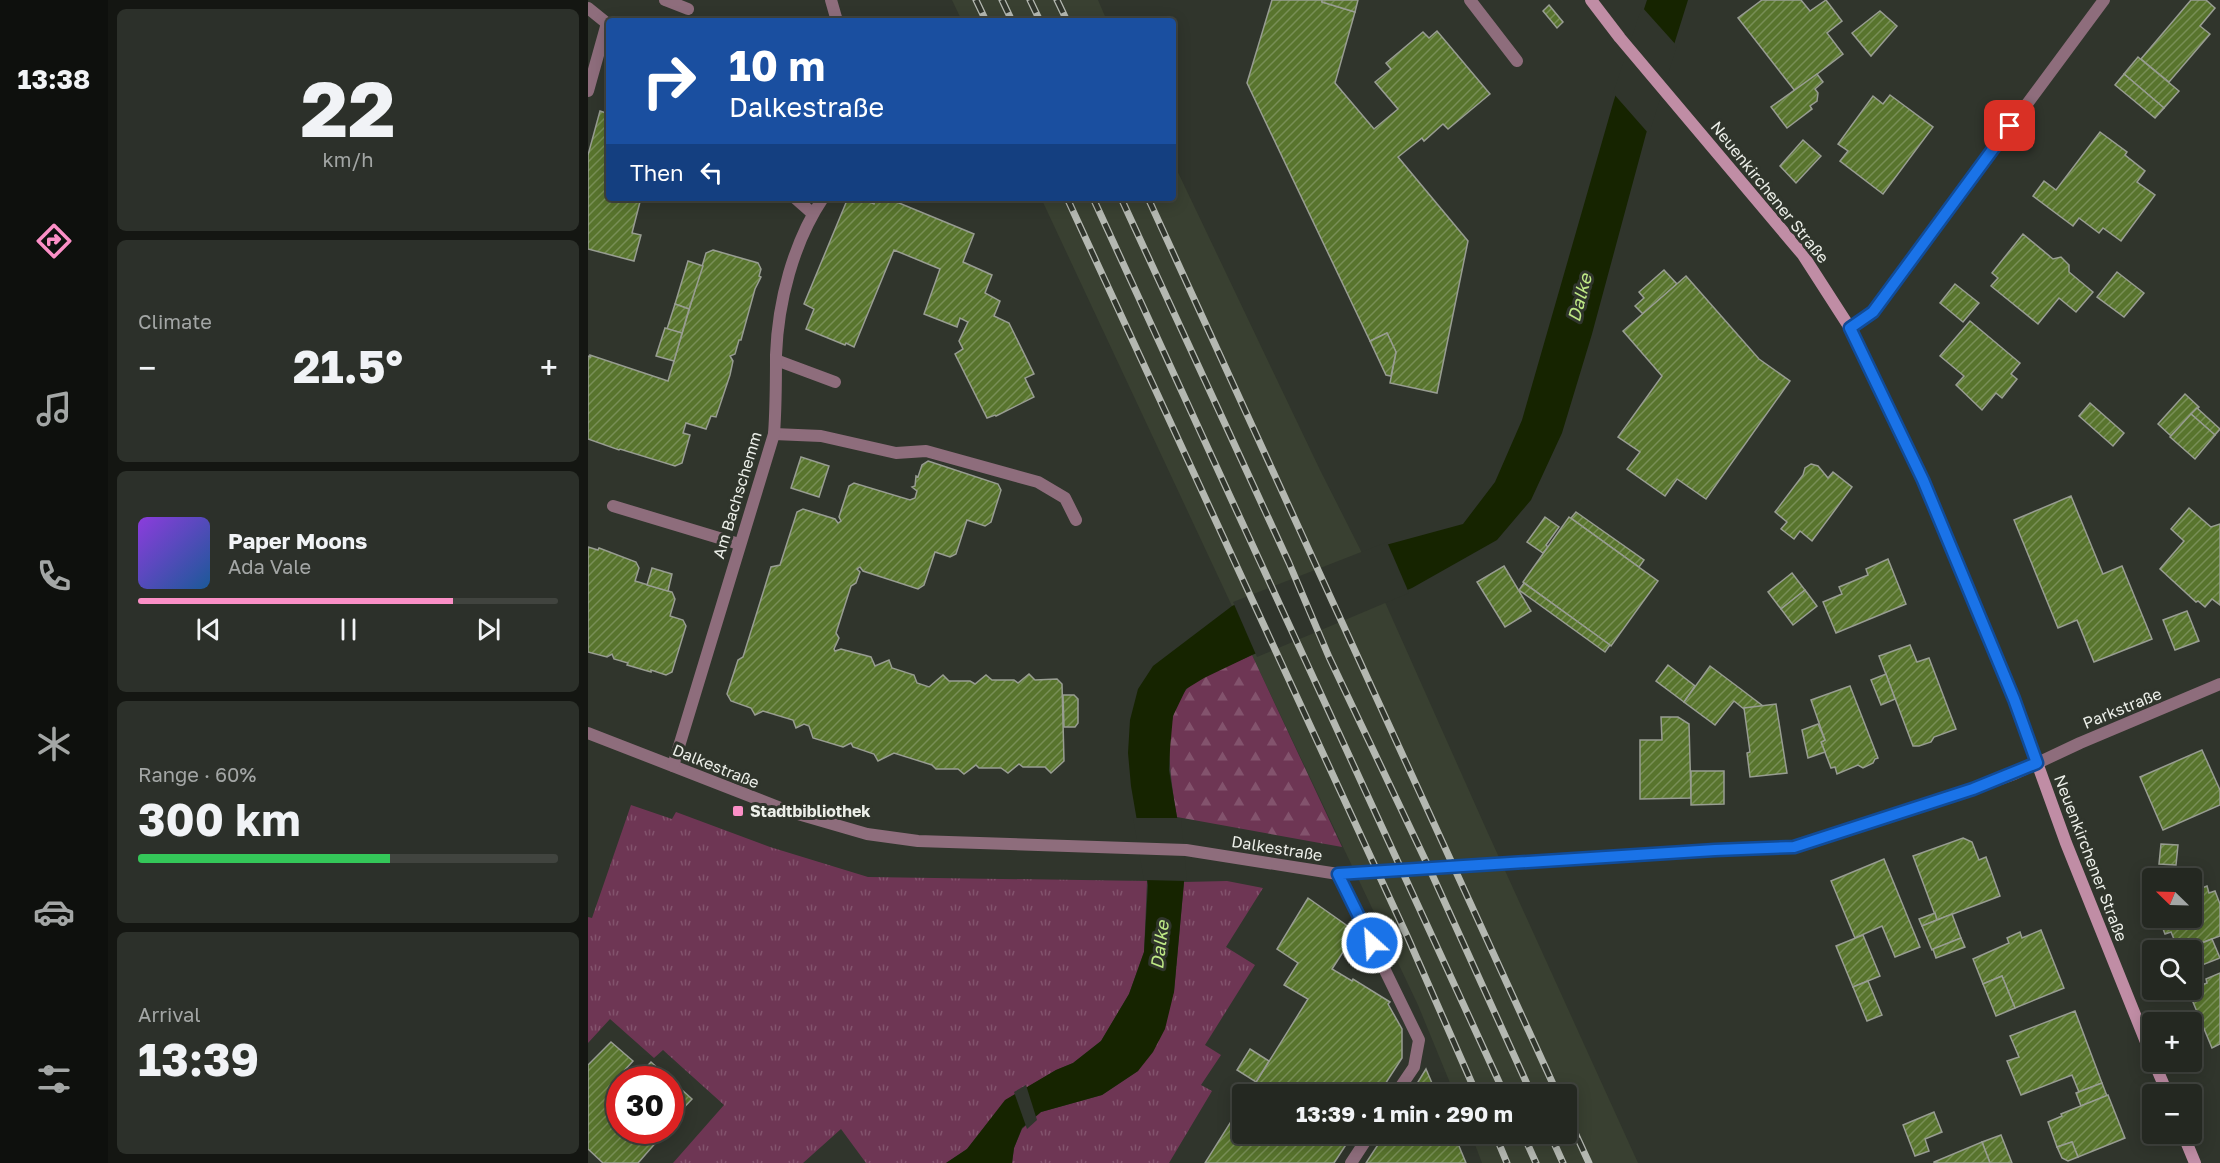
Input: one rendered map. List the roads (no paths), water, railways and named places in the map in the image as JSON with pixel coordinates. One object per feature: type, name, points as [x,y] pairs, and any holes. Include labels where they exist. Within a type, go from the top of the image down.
[{"type":"main road","name":"Neuenkirchener Straße","points":[[1591,0],[1620,38],[1803,255],[1850,328],[1923,480],[2014,699],[2066,843],[2142,1032]]},
{"type":"main road","points":[[2187,1144],[2194,1163]]},
{"type":"street","points":[[665,0],[688,9]]},
{"type":"street","points":[[831,0],[836,18]]},
{"type":"street","points":[[1470,0],[1516,61]]},
{"type":"street","points":[[1850,328],[1873,312],[2104,0]]},
{"type":"street","points":[[588,8],[606,22]]},
{"type":"street","points":[[588,91],[606,31]]},
{"type":"street","points":[[798,201],[812,213]]},
{"type":"street","name":"Am Bachschemm","points":[[673,766],[774,434],[777,392],[776,360],[787,282],[812,213],[821,201]]},
{"type":"street","points":[[776,360],[835,382]]},
{"type":"street","points":[[774,434],[820,436],[896,453],[926,451],[1038,482],[1065,498],[1076,520]]},
{"type":"street","points":[[613,506],[739,544]]},
{"type":"street","name":"Parkstraße","points":[[2037,763],[2220,684]]},
{"type":"street","name":"Dalkestraße","points":[[588,733],[790,812],[867,834],[918,841],[1186,850],[1338,874],[1794,847],[1973,789],[2037,763]]},
{"type":"street","points":[[1338,874],[1419,1040],[1414,1067],[1402,1084]]},
{"type":"street","points":[[1352,1163],[1364,1144]]},
{"type":"water","name":"Dalke","points":[[1647,0],[1688,0],[1646,134],[1592,334],[1562,433],[1531,500],[1497,540],[1412,588],[1252,655],[1186,689],[1173,716],[1170,749],[1169,770],[1184,882],[1174,992],[1165,1029],[1153,1052],[1138,1071],[1102,1095],[1041,1112],[1022,1128],[1014,1148],[1012,1163],[946,1163],[967,1149],[1005,1100],[1056,1070],[1073,1063],[1101,1041],[1129,994],[1144,952],[1148,885],[1131,786],[1128,753],[1130,720],[1138,689],[1153,666],[1232,606],[1382,546],[1463,524],[1495,482],[1522,420],[1614,100]],"holes":[[[1394,564],[1393,571],[1249,628],[1251,621]]]},
{"type":"railway","points":[[976,0],[985,18]]},
{"type":"railway","points":[[1002,0],[1011,18]]},
{"type":"railway","points":[[1030,0],[1039,18]]},
{"type":"railway","points":[[1057,0],[1066,18]]},
{"type":"railway","points":[[1068,201],[1408,938],[1472,1084]]},
{"type":"railway","points":[[1094,201],[1500,1084]]},
{"type":"railway","points":[[1122,201],[1289,563],[1329,657],[1431,872],[1527,1084]]},
{"type":"railway","points":[[1149,201],[1553,1084]]},
{"type":"railway","points":[[1577,1137],[1589,1163]]},
{"type":"railway","points":[[1499,1144],[1507,1163]]},
{"type":"railway","points":[[1527,1144],[1536,1163]]},
{"type":"railway","points":[[1554,1144],[1563,1163]]},
{"type":"place","name":"Stadtbibliothek","points":[[738,811]]}]
